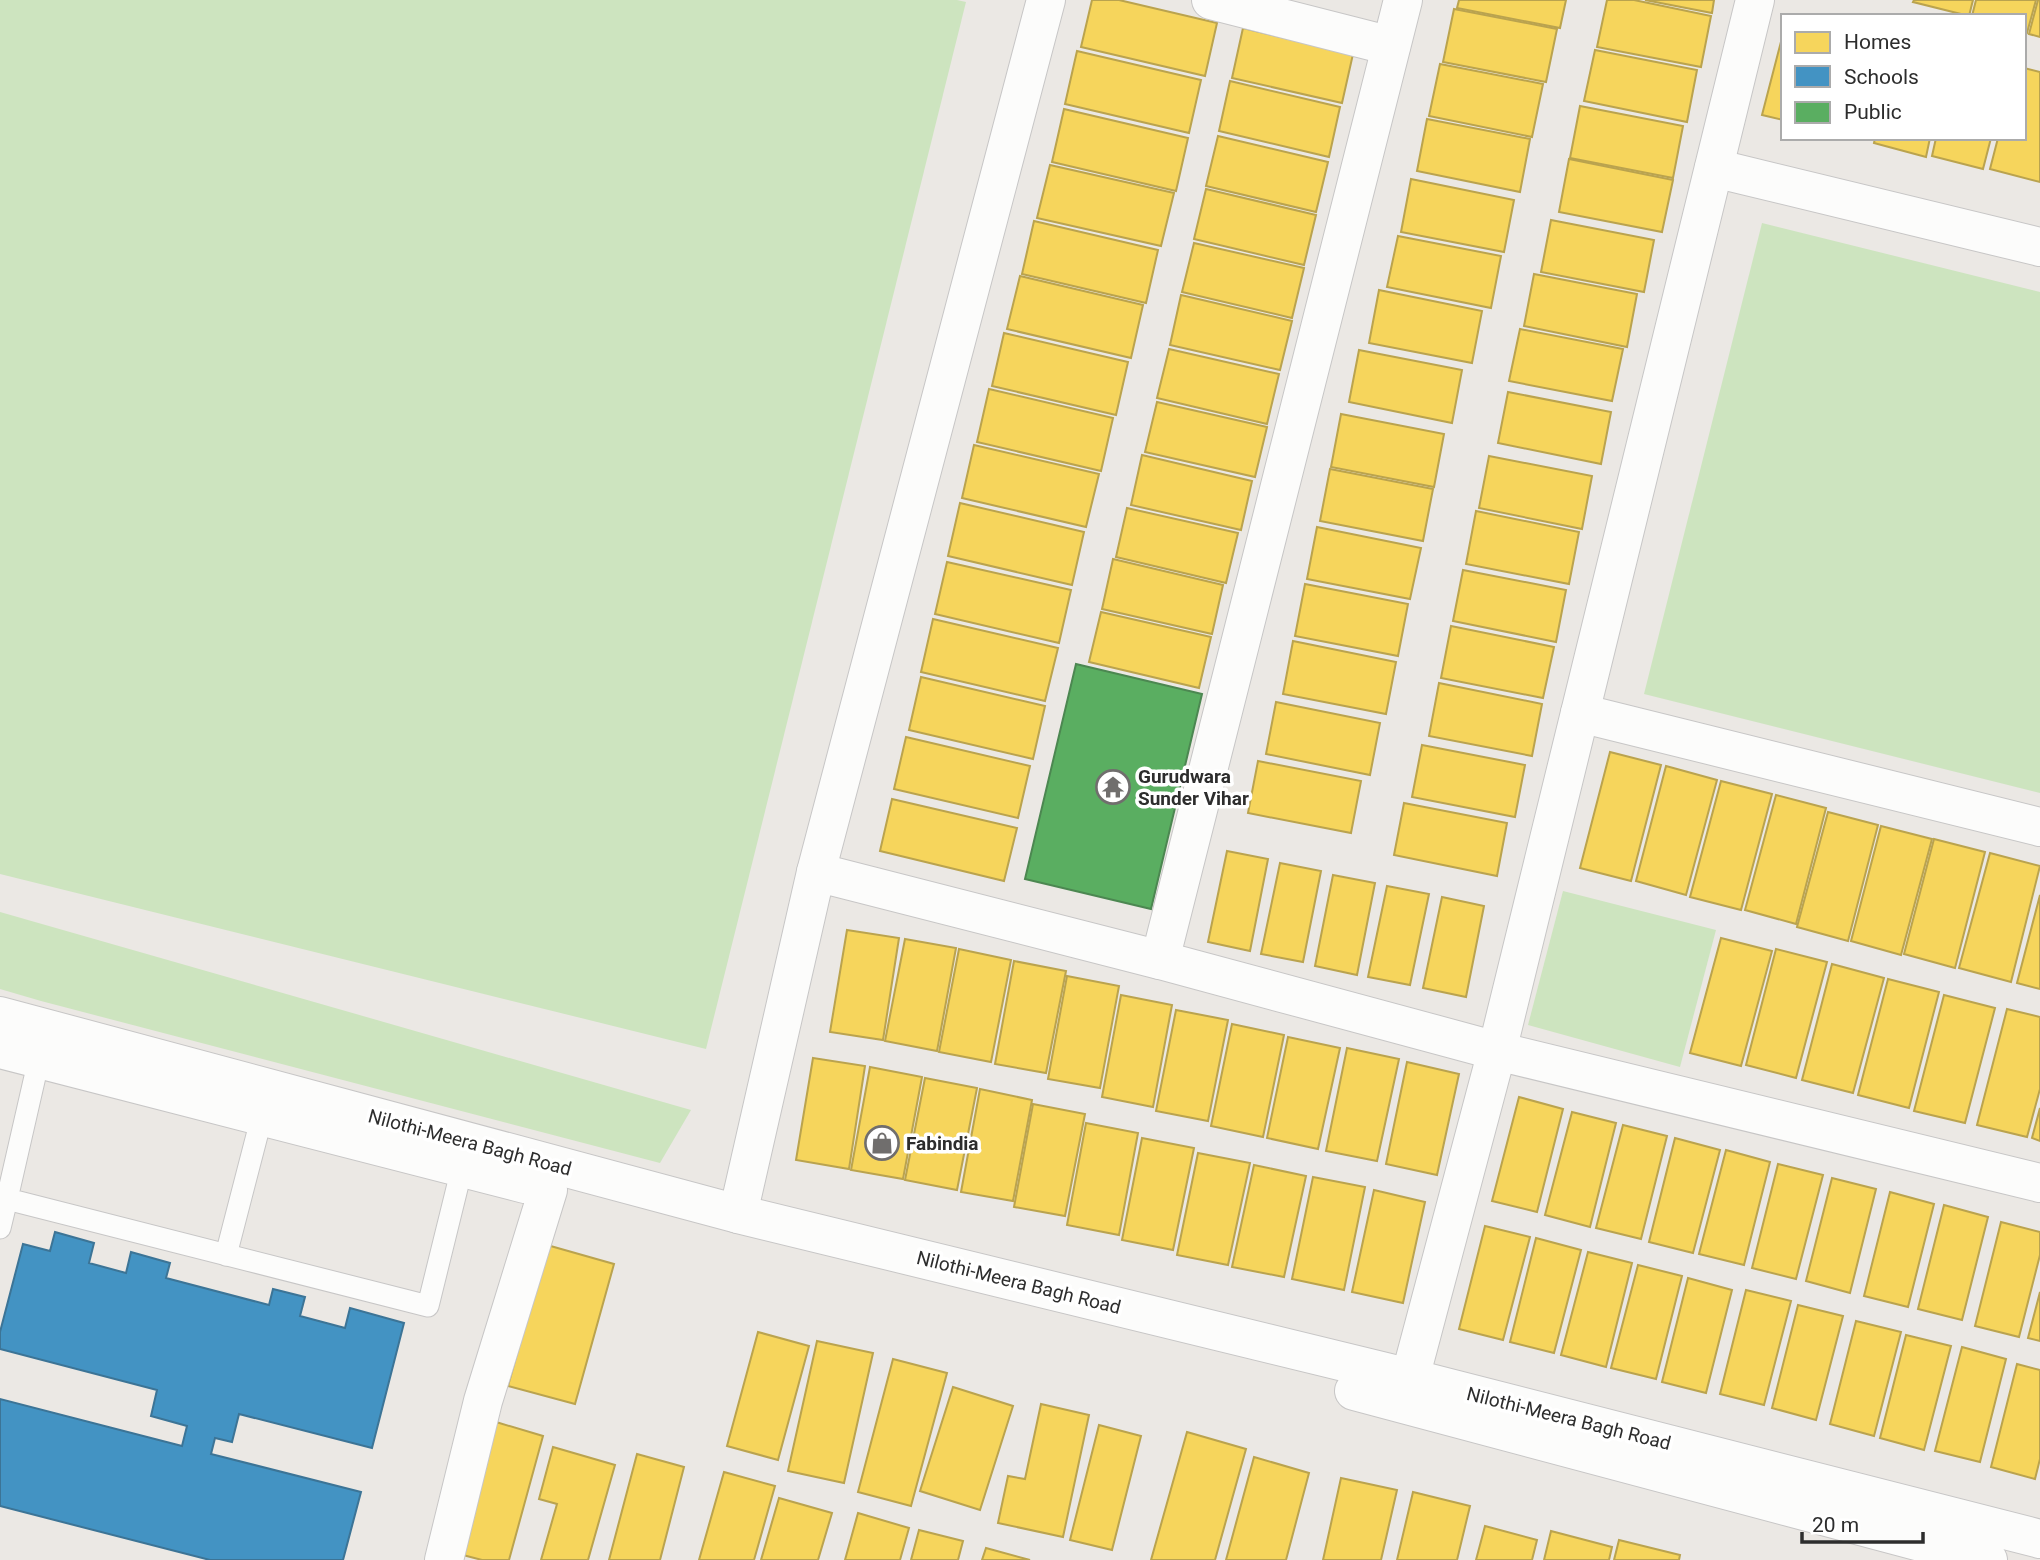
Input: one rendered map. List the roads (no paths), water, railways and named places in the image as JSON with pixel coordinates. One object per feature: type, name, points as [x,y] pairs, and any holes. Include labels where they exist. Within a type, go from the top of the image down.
[{"type":"street","points":[[738,1214],[816,872],[1046,0]]},
{"type":"street","points":[[1211,0],[1391,46]]},
{"type":"street","points":[[1160,960],[1403,0]]},
{"type":"street","points":[[1410,1378],[1497,1051],[1755,0]]},
{"type":"street","points":[[1714,168],[2040,247]]},
{"type":"street","points":[[1580,713],[2040,827]]},
{"type":"street","points":[[816,872],[1160,960],[1497,1051],[2040,1183]]},
{"type":"street","name":"Nilothi-Meera Bagh Road","points":[[2,1037],[1410,1378],[2040,1539]]},
{"type":"street","name":"Nilothi-Meera Bagh Road","points":[[2,1037],[39,1059],[548,1190],[1403,1404],[1988,1560]]},
{"type":"street","points":[[444,1560],[483,1401],[548,1190]]},
{"type":"lane","points":[[0,1228],[39,1059]]},
{"type":"lane","points":[[226,1255],[262,1116]]},
{"type":"lane","points":[[7,1199],[428,1306],[462,1168]]},
{"type":"place","name":"Gurudwara Sunder Vihar","points":[[1113,787]]},
{"type":"place","name":"Fabindia","points":[[882,1143]]}]
